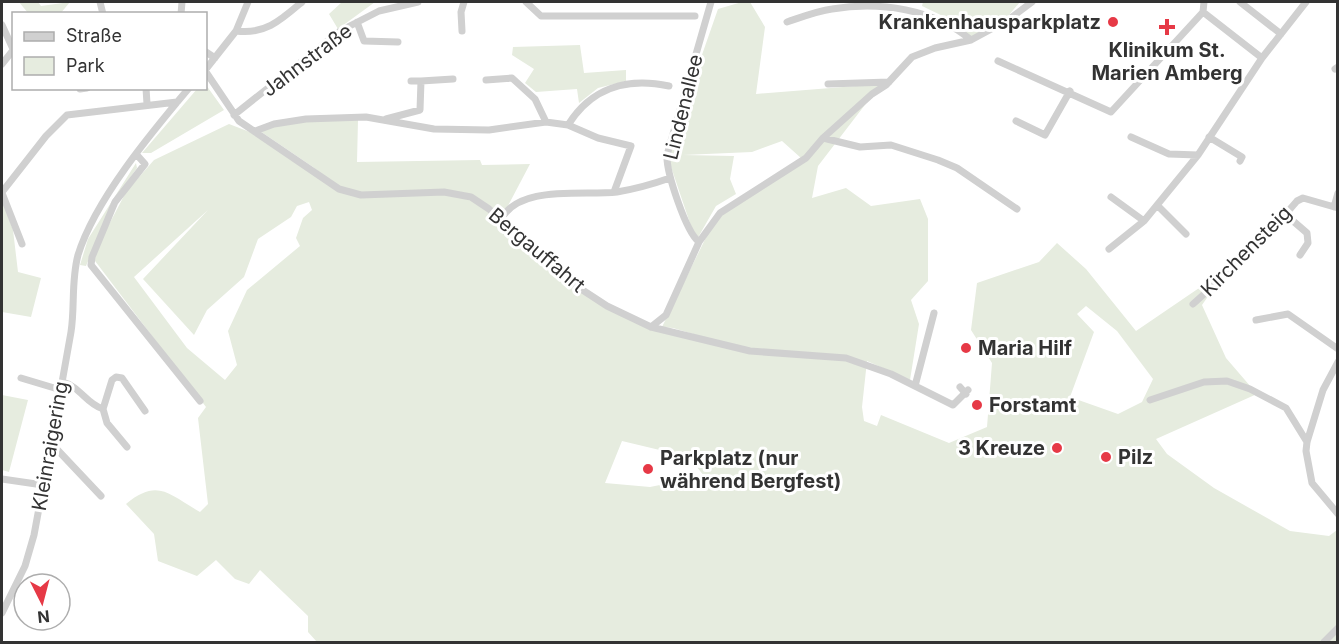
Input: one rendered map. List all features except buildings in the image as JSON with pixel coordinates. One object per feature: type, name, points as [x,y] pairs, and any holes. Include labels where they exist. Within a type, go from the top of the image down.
[{"type":"street","points":[[207,68],[236,31],[248,2]]},
{"type":"street","points":[[236,31],[250,33],[274,26],[302,2]]},
{"type":"street","name":"Jahnstraße","points":[[234,115],[340,31],[379,11],[418,2]]},
{"type":"street","points":[[462,31],[461,12],[464,2]]},
{"type":"street","points":[[526,2],[541,16],[695,16]]},
{"type":"street","name":"Lindenallee","points":[[699,242],[689,227],[666,167],[667,155],[711,2]]},
{"type":"street","points":[[651,327],[666,315],[699,242],[720,213],[806,158],[822,138],[889,82],[918,53],[971,40],[1008,20],[1032,2]]},
{"type":"street","points":[[999,62],[1070,91],[1108,113],[1203,12],[1204,2]]},
{"type":"street","points":[[1240,2],[1281,34]]},
{"type":"street","points":[[1109,249],[1144,221],[1198,155],[1262,58],[1306,2]]},
{"type":"street","points":[[787,22],[831,9],[887,7],[921,12],[941,20],[971,40]]},
{"type":"street","points":[[1203,12],[1262,58]]},
{"type":"street","points":[[357,22],[364,40],[398,42]]},
{"type":"street","points":[[2,25],[12,47]]},
{"type":"street","points":[[2,64],[12,50]]},
{"type":"street","points":[[207,53],[214,58]]},
{"type":"street","name":"Bergauffahrt","points":[[207,72],[234,115],[339,189],[351,194],[462,194],[481,203],[543,259],[581,289],[607,306],[651,327],[750,351],[846,358],[915,386],[953,405],[967,392],[960,387]]},
{"type":"street","points":[[486,80],[512,78],[535,99],[546,122]]},
{"type":"street","points":[[411,81],[453,79]]},
{"type":"street","points":[[381,120],[420,110],[421,81]]},
{"type":"street","points":[[828,84],[889,82]]},
{"type":"street","points":[[568,125],[578,109],[612,86],[656,83],[669,86]]},
{"type":"street","points":[[146,90],[147,104]]},
{"type":"street","name":"Kleinraigering","points":[[2,613],[29,556],[71,329],[74,272],[85,237],[136,154],[187,90]]},
{"type":"street","points":[[1016,121],[1045,135],[1070,91]]},
{"type":"street","points":[[22,244],[2,193],[46,136],[67,115],[177,102]]},
{"type":"street","points":[[255,131],[274,124],[306,119],[366,117],[434,129],[489,130],[546,122],[568,125],[598,138],[631,146],[615,192]]},
{"type":"street","points":[[1131,137],[1169,154],[1198,155]]},
{"type":"street","points":[[1209,137],[1242,157],[1240,161]]},
{"type":"street","points":[[822,138],[860,147],[891,146],[938,159],[957,168],[1017,209]]},
{"type":"street","points":[[136,154],[145,164],[115,202],[92,257],[91,265],[200,401]]},
{"type":"street","points":[[501,220],[505,212],[517,204],[544,194],[615,192],[670,178]]},
{"type":"street","name":"Kirchensteig","points":[[1193,304],[1258,246],[1285,214],[1303,198],[1336,208],[1338,193]]},
{"type":"street","points":[[1111,197],[1144,221]]},
{"type":"street","points":[[1157,205],[1186,234]]},
{"type":"street","points":[[1285,214],[1307,233],[1308,243],[1300,255]]},
{"type":"street","points":[[915,386],[934,313]]},
{"type":"street","points":[[1256,320],[1288,315],[1338,349]]},
{"type":"street","points":[[1306,442],[1323,390],[1338,362]]},
{"type":"street","points":[[127,447],[107,423],[103,409],[112,380],[116,377],[122,378],[145,411]]},
{"type":"street","points":[[21,378],[61,386],[73,385],[93,406],[103,409]]},
{"type":"street","points":[[1150,400],[1204,382],[1227,381],[1250,389],[1286,408],[1306,442],[1312,483],[1338,513]]},
{"type":"street","points":[[51,442],[101,496]]},
{"type":"street","points":[[2,480],[43,485]]},
{"type":"street","points":[[1324,642],[1338,628]]},
{"type":"green space","points":[[19,2],[38,2],[41,6],[70,2],[62,12],[27,12]]},
{"type":"green space","points":[[342,2],[375,2],[338,29],[329,14]]},
{"type":"green space","points":[[750,2],[765,27],[756,94],[881,84],[818,166],[812,198],[846,188],[871,206],[920,199],[928,219],[928,281],[911,300],[919,324],[910,380],[867,361],[862,407],[864,421],[877,426],[881,415],[949,443],[987,427],[992,363],[971,330],[977,283],[1039,262],[1057,243],[1086,269],[1136,331],[1227,269],[1202,305],[1226,358],[1257,394],[1156,439],[1167,454],[1214,488],[1290,531],[1329,536],[1337,530],[1337,642],[317,642],[308,632],[308,616],[260,570],[249,584],[235,579],[216,560],[197,576],[158,561],[154,534],[126,504],[137,496],[155,490],[171,495],[200,512],[208,504],[198,418],[206,407],[92,257],[126,192],[154,160],[229,124],[255,134],[335,185],[260,131],[284,124],[358,120],[357,162],[480,160],[482,165],[530,164],[499,223],[516,243],[558,275],[652,330],[737,347],[673,328],[662,327],[718,213],[801,158],[782,141],[752,152],[683,155],[734,156],[730,179],[736,194],[716,206],[696,241],[667,155],[718,9]],"holes":[[[309,202],[312,210],[303,218],[296,238],[300,246],[247,290],[228,331],[237,365],[225,380],[187,348],[134,277],[208,210],[143,279],[194,335],[207,310],[244,277],[258,239],[291,217],[297,206]],[[1086,306],[1117,331],[1153,379],[1142,402],[1118,414],[1070,397],[1094,332],[1077,314]],[[622,441],[689,457],[704,476],[650,487],[605,483]]]},
{"type":"green space","points":[[923,2],[1020,2],[1008,16],[971,37],[951,20],[922,6]]},
{"type":"green space","points":[[580,45],[584,73],[626,70],[626,81],[598,88],[579,103],[577,89],[536,92],[525,83],[534,69],[512,55],[513,47]]},
{"type":"green space","points":[[207,86],[224,110],[151,153],[142,153],[196,90],[207,90]]},
{"type":"green space","points":[[136,163],[137,168],[111,204],[86,266],[80,265],[88,239]]},
{"type":"green space","points":[[2,200],[13,230],[18,272],[41,278],[31,317],[2,312]]},
{"type":"green space","points":[[2,395],[28,400],[9,472],[2,470]]},
{"type":"place","name":"Krankenhausparkplatz","points":[[1113,22]]},
{"type":"place","name":"Klinikum St. Marien Amberg","points":[[1167,27]]},
{"type":"place","name":"Maria Hilf","points":[[966,348]]},
{"type":"place","name":"Forstamt","points":[[977,405]]},
{"type":"place","name":"3 Kreuze","points":[[1057,448]]},
{"type":"place","name":"Pilz","points":[[1106,457]]},
{"type":"place","name":"Parkplatz (nur während Bergfest)","points":[[648,469]]}]
